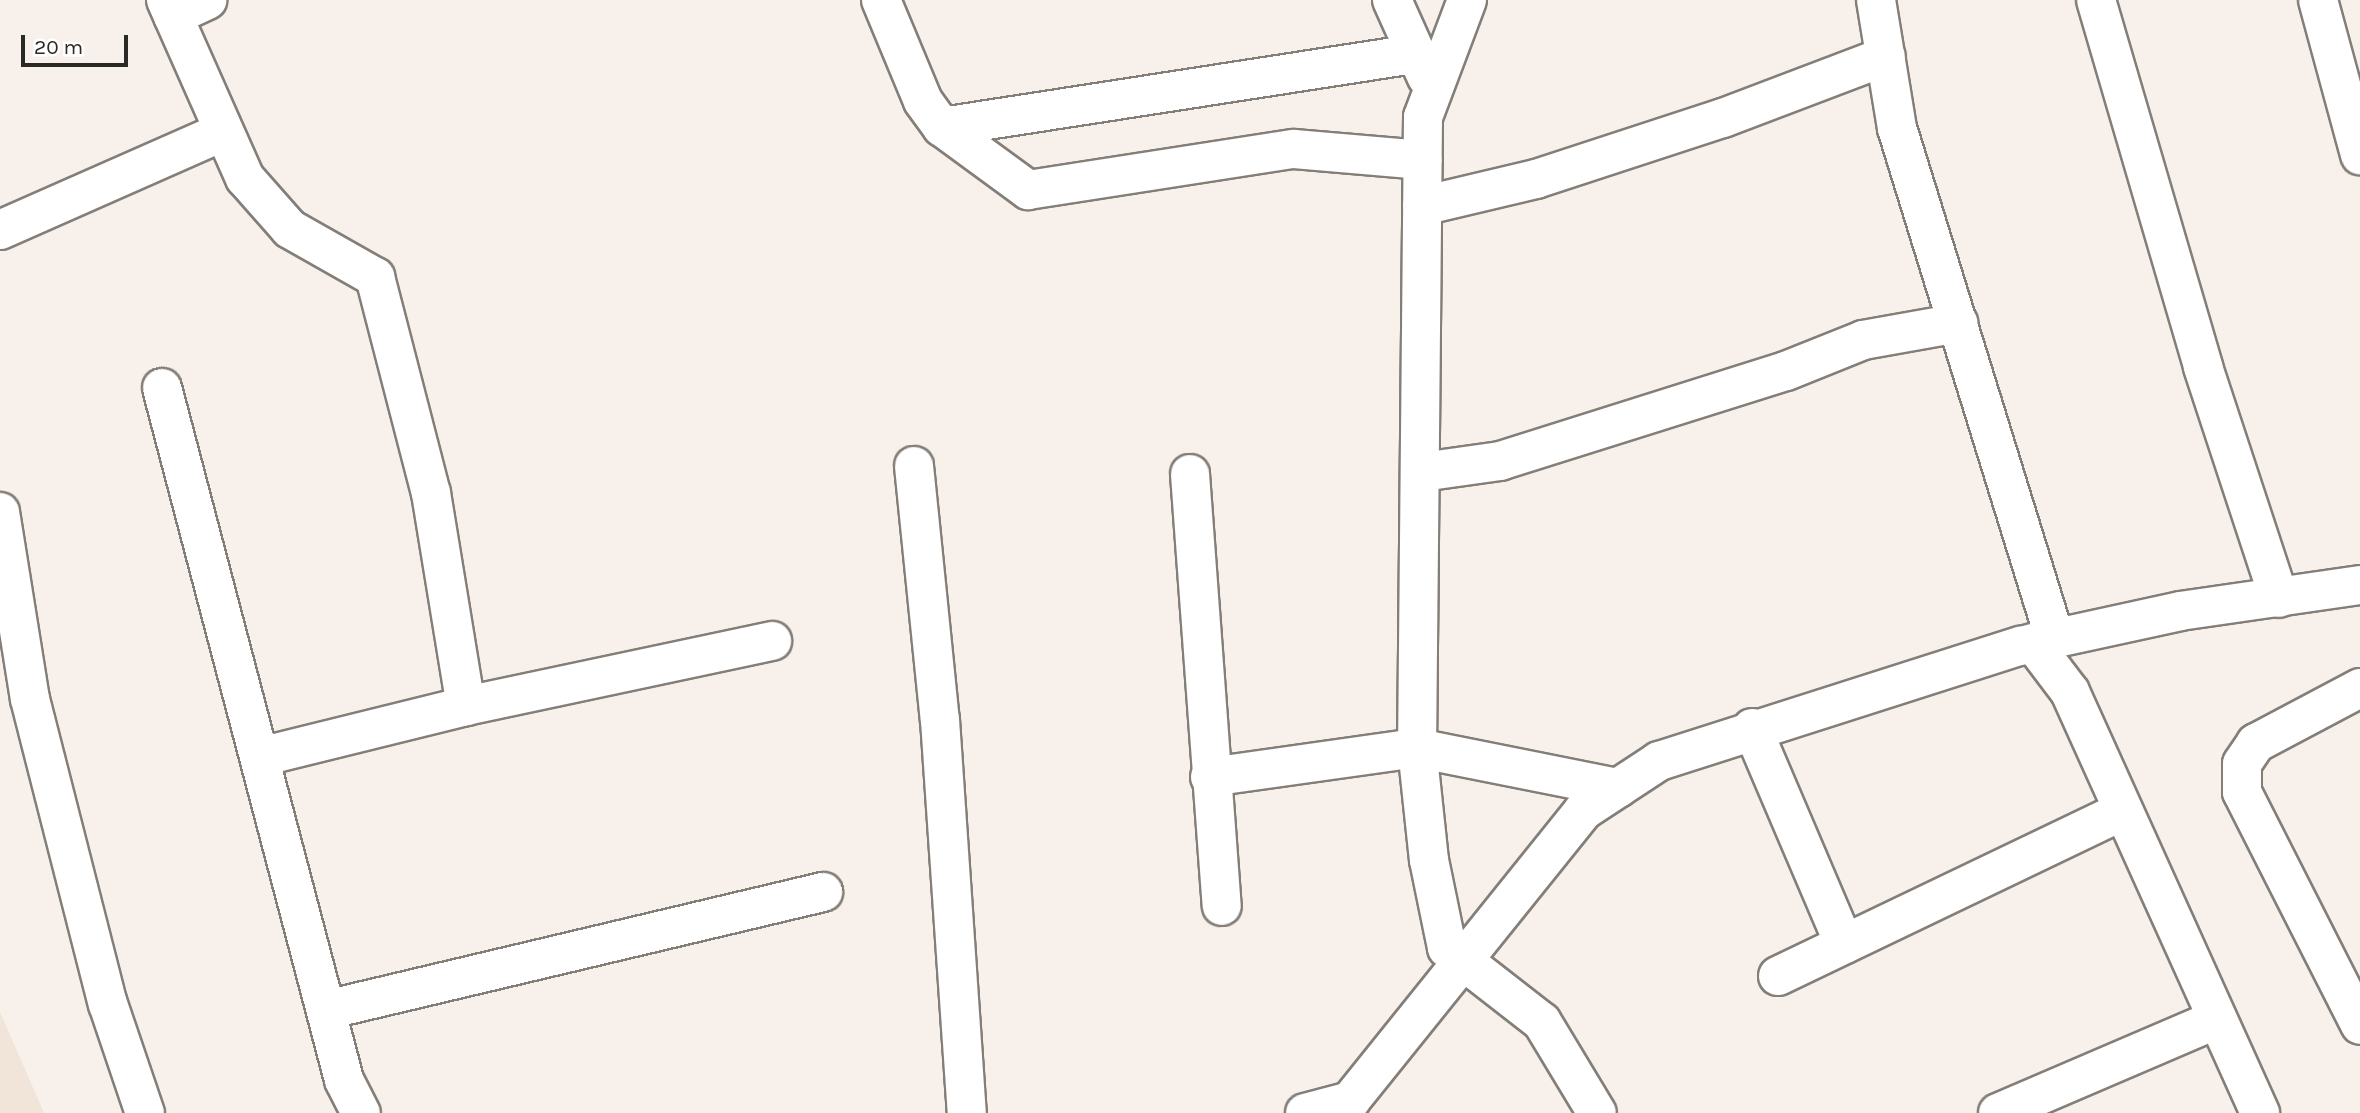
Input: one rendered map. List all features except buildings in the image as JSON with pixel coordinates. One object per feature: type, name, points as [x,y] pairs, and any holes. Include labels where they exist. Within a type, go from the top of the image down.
[{"type":"street","points":[[881,0],[923,102],[942,127],[1028,190],[1294,149],[1423,160]]},
{"type":"street","points":[[1392,0],[1433,92]]},
{"type":"street","points":[[1467,0],[1423,117],[1422,472],[1417,748],[1447,948],[1542,1022],[1597,1113]]},
{"type":"street","points":[[1876,0],[1897,128],[1958,323],[2044,641],[2070,692],[2259,1113]]},
{"type":"street","points":[[2096,0],[2203,367],[2280,598]]},
{"type":"street","points":[[2318,0],[2360,155]]},
{"type":"street","points":[[182,5],[222,132],[245,178],[290,229],[375,277],[431,493],[466,706]]},
{"type":"street","points":[[942,127],[1416,54]]},
{"type":"street","points":[[1422,205],[1536,179],[1723,118],[1886,56]]},
{"type":"street","points":[[0,230],[222,132]]},
{"type":"street","points":[[1422,472],[1500,461],[1786,371],[1864,340],[1958,323]]},
{"type":"street","points":[[162,387],[264,757],[344,1080],[361,1113]]},
{"type":"street","points":[[914,466],[940,720],[967,1113]]},
{"type":"street","points":[[1190,474],[1209,777],[1222,906]]},
{"type":"street","points":[[0,512],[30,699],[108,1004],[145,1113]]},
{"type":"street","points":[[1305,1113],[1350,1101],[1465,962],[1583,811],[1659,761],[1752,728],[2044,641],[2360,585]]},
{"type":"street","points":[[264,757],[466,706],[772,641]]},
{"type":"street","points":[[2360,688],[2256,743],[2242,773],[2253,821],[2360,1025]]},
{"type":"street","points":[[1752,728],[1844,944]]},
{"type":"street","points":[[1209,777],[1417,748],[1618,788]]},
{"type":"street","points":[[1778,976],[2123,811]]},
{"type":"street","points":[[326,1010],[823,892]]},
{"type":"street","points":[[1998,1113],[2215,1020]]},
{"type":"shaded area","points":[[0,1012],[44,1113],[0,1113]]}]
